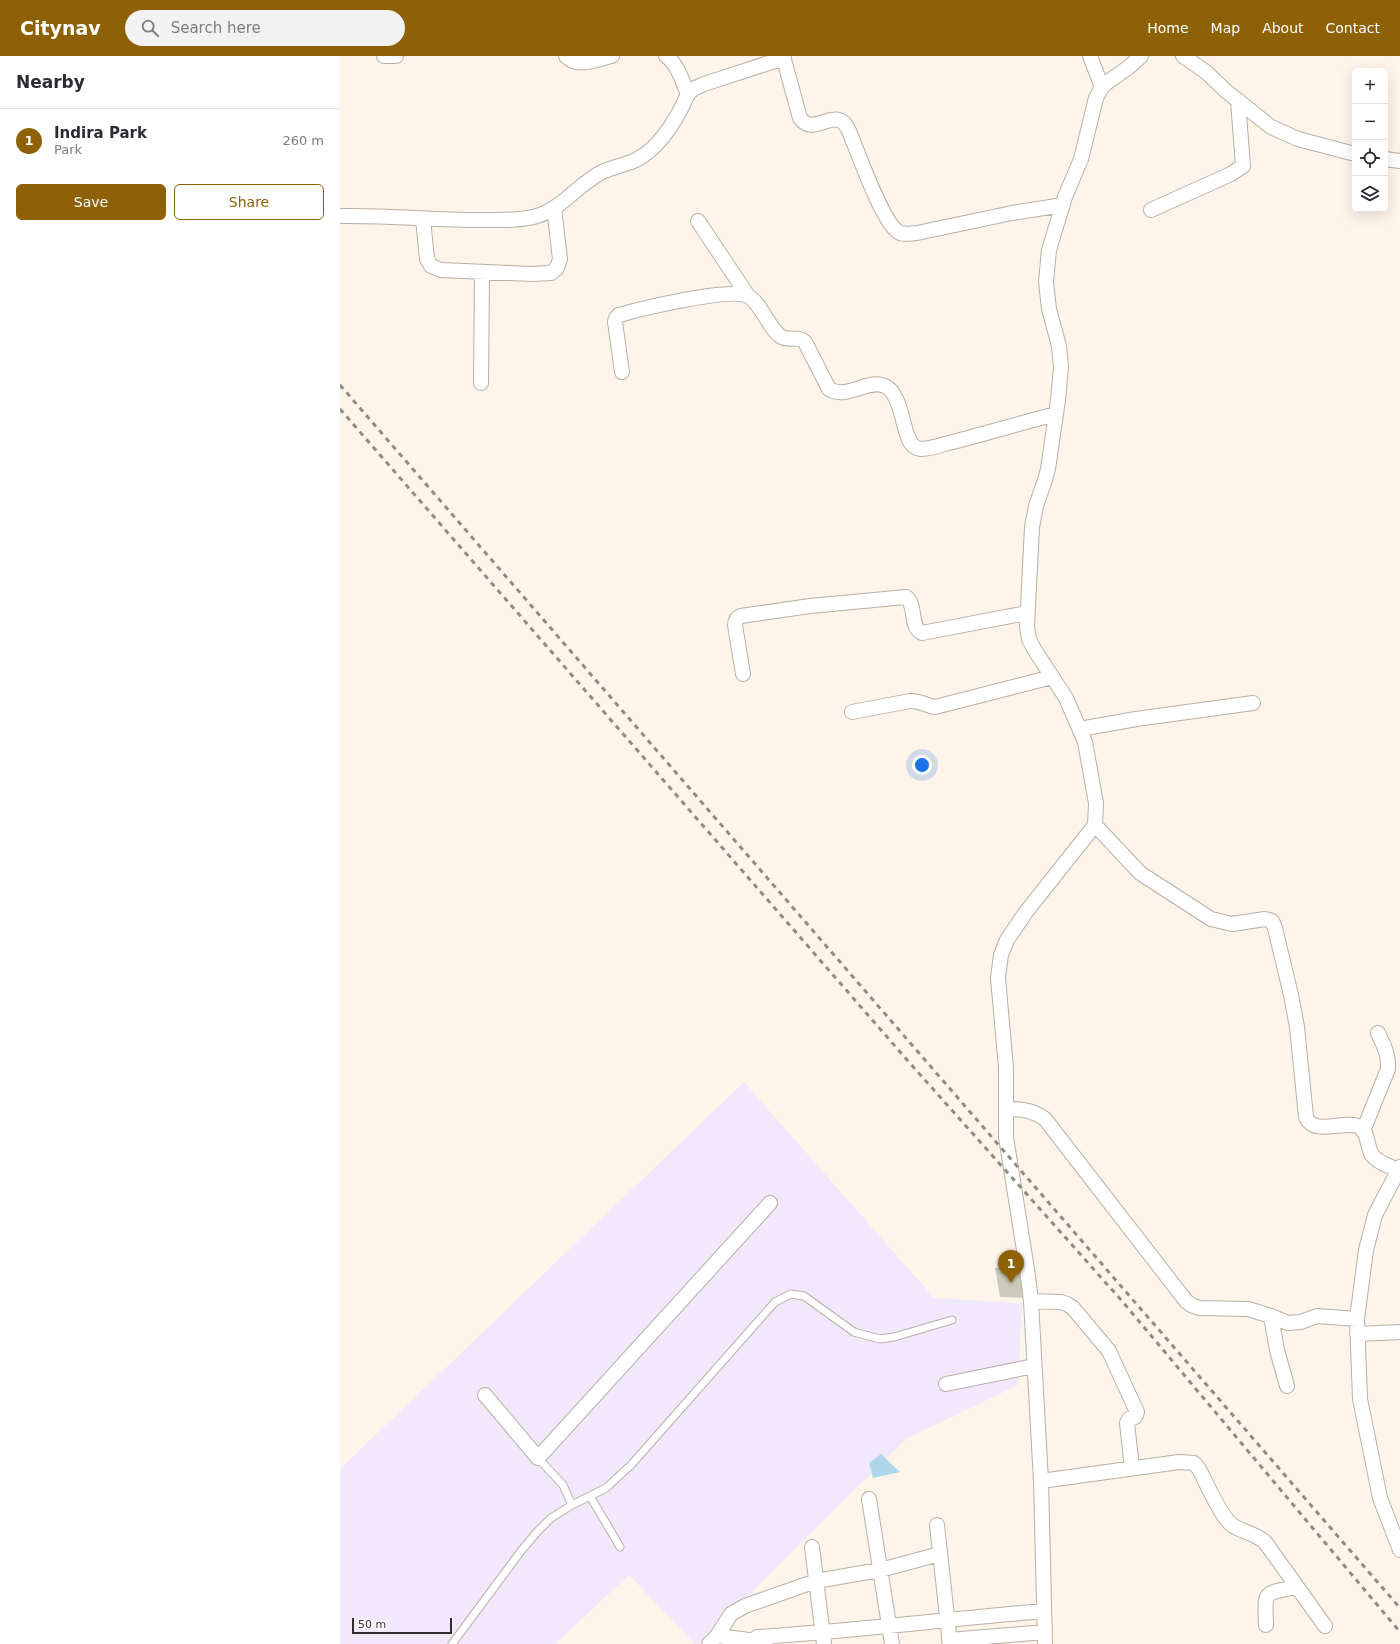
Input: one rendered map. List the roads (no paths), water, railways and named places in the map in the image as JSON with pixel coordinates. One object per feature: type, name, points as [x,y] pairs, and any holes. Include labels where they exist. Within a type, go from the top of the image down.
[{"type":"street","points":[[384,56],[396,56]]},
{"type":"street","points":[[566,56],[572,62],[578,63],[612,56]]},
{"type":"street","points":[[666,56],[677,68],[688,94]]},
{"type":"street","points":[[1090,56],[1102,87]]},
{"type":"street","points":[[937,1525],[950,1642],[1045,1638],[1041,1482],[1031,1301],[1006,1137],[1006,1068],[998,978],[1001,955],[1007,940],[1026,912],[1095,825],[1096,803],[1085,742],[1066,698],[1029,639],[1026,627],[1032,527],[1036,506],[1048,469],[1056,414],[1060,360],[1059,346],[1049,309],[1046,282],[1049,250],[1063,205],[1081,159],[1096,98],[1102,87],[1129,67],[1140,56]]},
{"type":"street","points":[[1183,56],[1206,72],[1238,101],[1271,127],[1298,139],[1352,153]]},
{"type":"street","points":[[340,216],[508,220],[537,216],[561,204],[583,184],[603,172],[636,160],[648,152],[666,133],[688,94],[693,89],[784,57],[800,118],[804,124],[810,126],[836,120],[844,123],[857,149],[878,201],[896,231],[903,234],[917,233],[1012,213],[1063,205]]},
{"type":"street","points":[[1151,210],[1231,174],[1243,166],[1238,101]]},
{"type":"street","points":[[1388,159],[1400,161]]},
{"type":"street","points":[[423,219],[427,259],[431,266],[441,270],[539,274],[551,273],[558,268],[560,259],[554,208]]},
{"type":"street","points":[[698,221],[748,296],[754,301],[776,333],[781,337],[788,339],[801,339],[805,342],[829,389],[841,393],[875,385],[884,385],[890,389],[896,398],[908,438],[913,445],[919,449],[1056,414]]},
{"type":"street","points":[[481,383],[482,272]]},
{"type":"street","points":[[622,372],[615,322],[619,315],[658,304],[709,296],[748,296]]},
{"type":"street","points":[[743,674],[735,625],[737,617],[741,616],[810,606],[906,597],[909,599],[911,604],[916,627],[922,633],[1027,613]]},
{"type":"street","points":[[852,712],[916,700],[928,706],[935,707],[1052,677]]},
{"type":"street","points":[[1080,729],[1163,715],[1253,703]]},
{"type":"street","points":[[1095,825],[1140,872],[1211,919],[1232,924],[1265,919],[1272,922],[1275,928],[1288,980],[1297,1028],[1306,1117],[1308,1122],[1313,1125],[1353,1125],[1360,1127],[1364,1131],[1372,1155],[1378,1160],[1399,1169],[1375,1215],[1366,1250],[1357,1319],[1357,1334],[1360,1399],[1380,1498],[1400,1550]]},
{"type":"street","points":[[1364,1131],[1388,1069],[1389,1059],[1378,1033]]},
{"type":"street","points":[[1007,1109],[1030,1110],[1038,1113],[1045,1119],[1117,1213],[1191,1305],[1199,1308],[1248,1309],[1294,1324],[1317,1316],[1357,1319]]},
{"type":"street","points":[[485,1395],[538,1458],[770,1203]]},
{"type":"street","points":[[1031,1301],[1067,1304],[1073,1308],[1109,1351],[1137,1412],[1135,1417],[1128,1421],[1132,1468]]},
{"type":"street","points":[[1271,1316],[1276,1346],[1287,1386]]},
{"type":"street","points":[[1357,1334],[1400,1332]]},
{"type":"street","points":[[946,1384],[1034,1366]]},
{"type":"street","points":[[1041,1482],[1179,1462],[1194,1463],[1199,1469],[1230,1524],[1240,1530],[1260,1538],[1325,1626]]},
{"type":"street","points":[[869,1499],[892,1644]]},
{"type":"street","points":[[812,1547],[824,1638]]},
{"type":"street","points":[[713,1640],[731,1614],[745,1606],[816,1581],[880,1570],[940,1554]]},
{"type":"street","points":[[1266,1625],[1265,1602],[1267,1596],[1270,1593],[1297,1587]]},
{"type":"street","points":[[713,1640],[783,1641],[824,1638],[889,1626],[947,1619],[1044,1611]]},
{"type":"street","points":[[757,1637],[783,1641]]},
{"type":"lane","points":[[452,1644],[537,1532],[551,1518],[572,1505],[606,1488],[631,1465],[775,1302],[791,1294],[804,1296],[854,1332],[880,1339],[894,1337],[952,1320]]},
{"type":"lane","points":[[538,1458],[563,1485],[572,1505]]},
{"type":"lane","points":[[590,1496],[620,1547]]},
{"type":"water","points":[[881,1454],[900,1472],[873,1478],[869,1463]]},
{"type":"railway","points":[[340,385],[1400,1608]]},
{"type":"railway","points":[[340,409],[908,1061],[1122,1301],[1400,1632]]},
{"type":"place","name":"Indira Park","points":[[1011,1283]]}]
